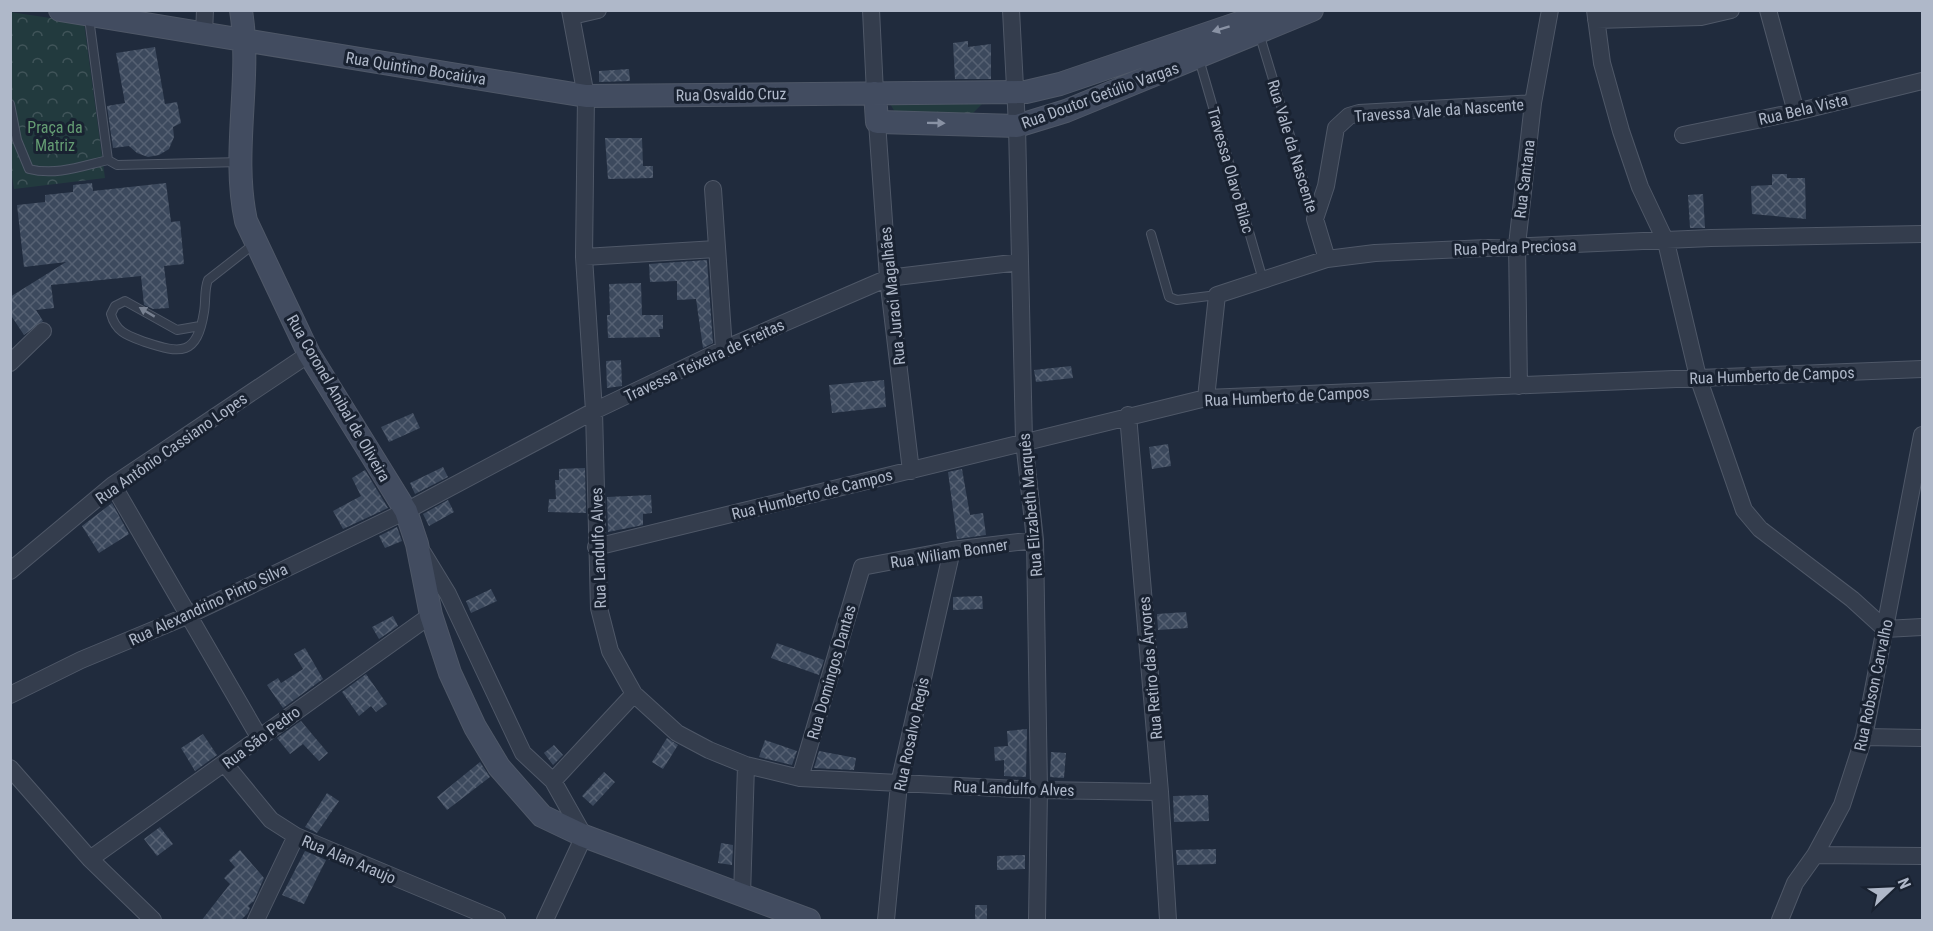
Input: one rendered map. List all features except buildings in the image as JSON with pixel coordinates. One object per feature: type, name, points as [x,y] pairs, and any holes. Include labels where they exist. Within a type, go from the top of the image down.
[{"type":"main road","name":"Rua Quintino Bocaiúva","points":[[60,10],[103,15],[203,17],[246,39],[586,96]]},
{"type":"main road","name":"Rua Coronel Anibal de Oliveira","points":[[241,10],[246,39],[241,162],[242,204],[254,244],[309,354],[406,510],[417,544],[430,615],[450,673],[475,727],[499,767],[542,816],[584,836],[809,921]]},
{"type":"main road","name":"Rua Doutor Getúlio Vargas","points":[[880,94],[987,94],[1015,92],[1060,84],[1277,10]]},
{"type":"main road","name":"Rua Doutor Getúlio Vargas","points":[[883,122],[1017,126],[1066,111],[1312,10]]},
{"type":"main road","name":"Rua Osvaldo Cruz","points":[[586,96],[880,94]]},
{"type":"main road","points":[[880,94],[883,122]]},
{"type":"main road","points":[[986,124],[987,94]]},
{"type":"street","points":[[571,13],[598,10]]},
{"type":"street","points":[[871,10],[880,94]]},
{"type":"street","name":"Rua Elizabeth Marquês","points":[[1011,10],[1017,126],[1024,441],[1035,540],[1039,790],[1037,921]]},
{"type":"street","name":"Rua Santana","points":[[1519,386],[1517,245],[1533,103],[1550,10]]},
{"type":"street","points":[[1731,10],[1701,17],[1595,15],[1602,63],[1621,131],[1640,187],[1666,242],[1698,377],[1744,510],[1760,529],[1852,599],[1885,629],[1923,627]]},
{"type":"street","points":[[1768,10],[1796,112]]},
{"type":"street","name":"Rua Landulfo Alves","points":[[571,13],[586,96],[584,257],[594,411],[598,608],[610,651],[634,694],[677,733],[746,765],[800,778],[1039,790],[1160,792]]},
{"type":"street","name":"Rua Bela Vista","points":[[1683,135],[1796,112],[1923,81]]},
{"type":"street","name":"Travessa Vale da Nascente","points":[[1315,219],[1326,186],[1333,135],[1341,122],[1349,116],[1359,113],[1533,103]]},
{"type":"street","name":"Rua Juraci Magalhães","points":[[883,122],[888,278],[911,471]]},
{"type":"street","points":[[713,189],[724,349]]},
{"type":"street","name":"Rua Vale da Nascente","points":[[1315,219],[1327,259]]},
{"type":"street","name":"Rua Pedra Preciosa","points":[[1217,295],[1327,259],[1375,253],[1517,245],[1666,242],[1711,238],[1923,234]]},
{"type":"street","points":[[584,257],[716,249]]},
{"type":"street","name":"Travessa Teixeira de Freitas","points":[[406,510],[594,411],[724,349],[888,278],[1020,262]]},
{"type":"street","points":[[1206,399],[1217,295]]},
{"type":"street","points":[[10,363],[44,331]]},
{"type":"street","name":"Rua Antônio Cassiano Lopes","points":[[10,571],[113,485],[309,354]]},
{"type":"street","name":"Rua Humberto de Campos","points":[[596,547],[911,471],[1128,415],[1206,399],[1923,369]]},
{"type":"street","name":"Rua Retiro das Árvores","points":[[1128,415],[1160,792],[1168,921]]},
{"type":"street","name":"Rua Robson Carvalho","points":[[1780,921],[1795,884],[1815,855],[1842,805],[1864,737],[1922,437]]},
{"type":"street","points":[[113,485],[259,737]]},
{"type":"street","name":"Rua Alexandrino Pinto Silva","points":[[10,695],[81,660],[187,616],[406,510]]},
{"type":"street","points":[[1905,526],[1923,525]]},
{"type":"street","name":"Rua Wiliam Bonner","points":[[862,567],[952,550],[1035,540]]},
{"type":"street","name":"Rua Coronel Anibal de Oliveira","points":[[417,544],[448,594],[524,753],[554,782],[584,836]]},
{"type":"street","name":"Rua Rosalvo Regis","points":[[886,921],[899,784],[952,550]]},
{"type":"street","name":"Rua Domingos Dantas","points":[[800,778],[862,567]]},
{"type":"street","name":"Rua São Pedro","points":[[90,859],[430,615]]},
{"type":"street","points":[[554,782],[634,694]]},
{"type":"street","points":[[1864,737],[1923,738]]},
{"type":"street","name":"Rua Alan Araujo","points":[[225,764],[271,820],[296,836],[497,921]]},
{"type":"street","points":[[742,896],[746,765]]},
{"type":"street","points":[[10,768],[90,859],[153,921]]},
{"type":"street","points":[[256,921],[296,836]]},
{"type":"street","points":[[545,921],[584,836]]},
{"type":"street","points":[[1815,855],[1923,856]]},
{"type":"lane","points":[[103,15],[108,160]]},
{"type":"lane","name":"Rua Vale da Nascente","points":[[1260,33],[1315,219]]},
{"type":"lane","name":"Travessa Olavo Bilac","points":[[1198,58],[1263,281]]},
{"type":"lane","points":[[10,104],[17,140],[29,169],[47,172],[61,171],[108,160],[117,165],[241,162]]},
{"type":"lane","points":[[1151,234],[1169,297],[1177,300],[1217,295]]},
{"type":"lane","points":[[200,326],[177,330],[125,301],[115,306],[111,314],[114,324],[124,334],[173,351],[183,350],[195,342],[200,326],[208,280],[254,244]]},
{"type":"green space","name":"Praça da Matriz","points":[[10,12],[84,23],[105,178],[14,189],[10,165]]},
{"type":"green space","points":[[889,102],[983,103],[972,114],[895,112]]}]
